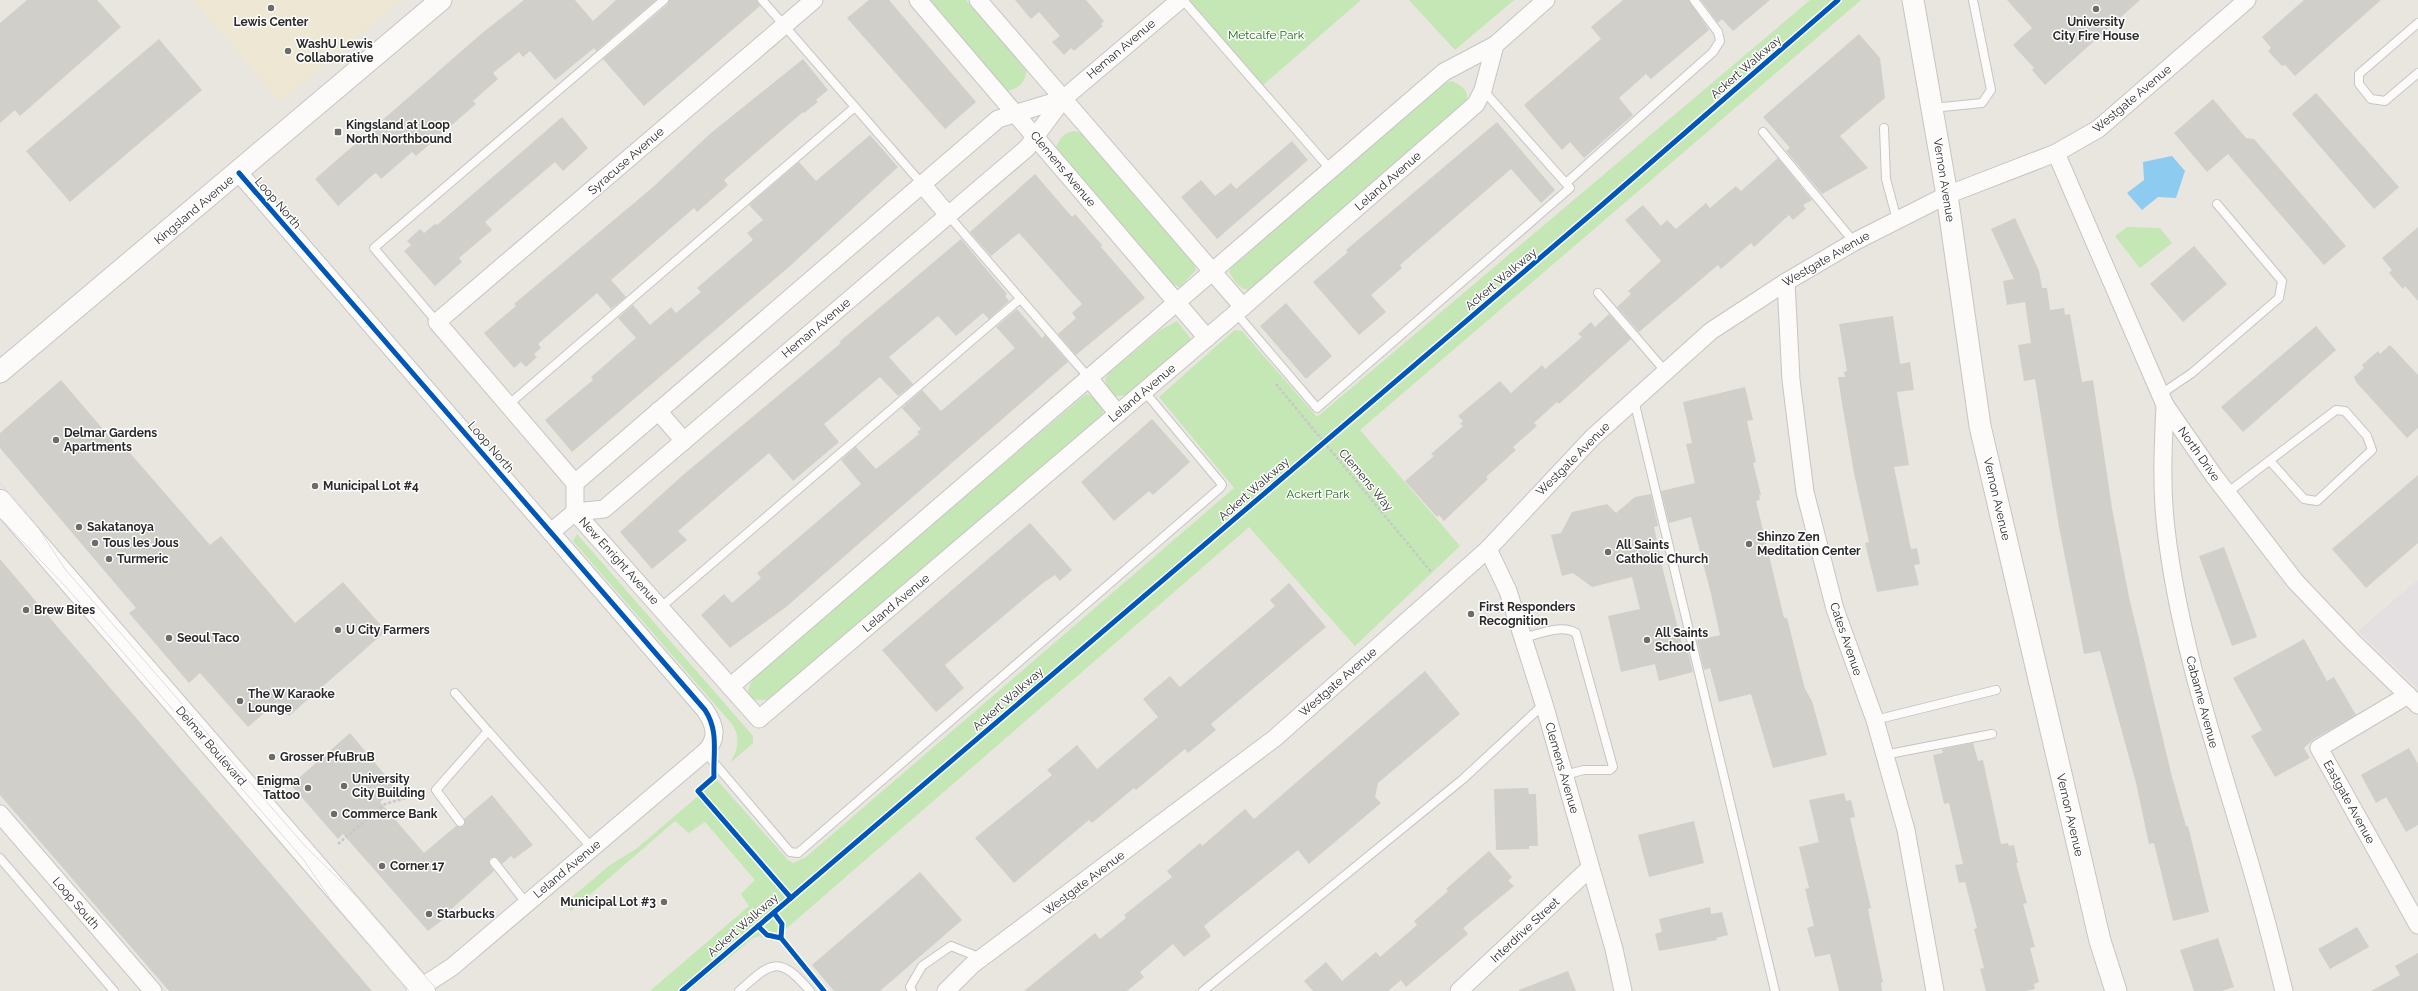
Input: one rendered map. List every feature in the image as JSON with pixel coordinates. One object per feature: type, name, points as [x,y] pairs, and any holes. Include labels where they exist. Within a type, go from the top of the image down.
[{"type":"main road","name":"Delmar Boulevard","points":[[0,501],[420,990]]},
{"type":"street","name":"Kingsland Avenue","points":[[0,372],[239,173],[441,0]]},
{"type":"street","name":"Syracuse Avenue","points":[[437,322],[814,0]]},
{"type":"street","name":"Clemens Avenue","points":[[918,0],[1207,338]]},
{"type":"street","points":[[978,0],[1213,272],[1240,310]]},
{"type":"street","name":"Heman Avenue","points":[[575,512],[604,509],[1027,148],[1063,99],[1180,0]]},
{"type":"street","points":[[730,687],[1444,72],[1495,45],[1546,0]]},
{"type":"street","name":"Vernon Avenue","points":[[1913,0],[1947,195],[1980,426],[2100,940],[2116,991]]},
{"type":"street","name":"Westgate Avenue","points":[[946,991],[982,958],[1275,738],[1488,550],[1548,483],[1665,371],[1711,331],[1786,282],[1854,242],[1947,195],[2056,153],[2098,129],[2205,38],[2247,0]]},
{"type":"street","name":"Leland Avenue","points":[[759,719],[1240,310],[1476,104],[1483,90],[1495,45]]},
{"type":"street","name":"Heman Avenue","points":[[575,483],[998,119],[1063,99]]},
{"type":"street","name":"North Drive","points":[[2056,153],[2163,400],[2227,493],[2295,581],[2353,642],[2413,700]]},
{"type":"street","name":"Loop North","points":[[239,173],[705,710],[712,721],[715,731],[709,747]]},
{"type":"street","points":[[922,184],[948,215]]},
{"type":"street","name":"Cates Avenue","points":[[1786,282],[1791,380],[1805,492],[1835,609],[1875,720],[1906,830],[1935,991]]},
{"type":"street","points":[[437,322],[575,483]]},
{"type":"street","points":[[1089,378],[1118,414]]},
{"type":"street","name":"Cabanne Avenue","points":[[2163,400],[2162,470],[2166,529],[2187,647],[2219,765],[2262,905],[2284,991]]},
{"type":"street","points":[[658,411],[684,441]]},
{"type":"street","name":"New Enright Avenue","points":[[575,483],[575,512],[759,719]]},
{"type":"street","points":[[551,532],[575,512]]},
{"type":"street","name":"Clemens Avenue","points":[[1488,550],[1508,591],[1544,704],[1614,949],[1623,991]]},
{"type":"street","name":"Eastgate Avenue","points":[[2413,700],[2319,748],[2418,925]]},
{"type":"street","name":"Leland Avenue","points":[[420,990],[452,967],[527,904],[709,747]]},
{"type":"street","name":"Loop South","points":[[0,814],[153,991]]},
{"type":"street","name":"Interdrive Street","points":[[1459,991],[1590,868]]},
{"type":"lane","points":[[437,322],[374,248],[664,0]]},
{"type":"lane","points":[[762,0],[922,184]]},
{"type":"lane","points":[[1183,0],[1331,170]]},
{"type":"lane","points":[[1566,183],[1713,52],[1720,41],[1718,32],[1694,0]]},
{"type":"lane","points":[[1932,108],[1982,103],[1991,90],[1973,0]]},
{"type":"lane","points":[[2418,22],[2359,74],[2359,84],[2371,99],[2385,101],[2418,73]]},
{"type":"lane","points":[[1240,310],[1317,408],[1570,188],[1483,90]]},
{"type":"lane","points":[[508,405],[855,107]]},
{"type":"lane","points":[[1884,128],[1886,179],[1897,220]]},
{"type":"lane","points":[[1763,132],[1854,242]]},
{"type":"lane","points":[[2163,400],[2279,298],[2282,281],[2217,204]]},
{"type":"lane","points":[[948,215],[1089,378]]},
{"type":"lane","points":[[1598,293],[1665,371]]},
{"type":"lane","points":[[660,608],[1020,299]]},
{"type":"lane","points":[[709,747],[790,852],[798,853],[1220,488],[1222,485],[1220,482],[1144,391]]},
{"type":"lane","points":[[1634,400],[1775,991]]},
{"type":"lane","points":[[2227,493],[2336,410],[2345,411],[2367,436],[2372,450],[2317,501],[2304,499],[2270,461]]},
{"type":"lane","points":[[1523,638],[1556,630],[1568,629],[1576,633],[1613,767],[1610,770],[1584,770],[1564,775]]},
{"type":"lane","points":[[1875,720],[1996,690]]},
{"type":"lane","points":[[455,693],[592,848]]},
{"type":"lane","points":[[1203,991],[1463,779],[1544,704]]},
{"type":"lane","points":[[460,822],[436,790],[488,731]]},
{"type":"lane","points":[[1884,755],[1992,734]]},
{"type":"lane","points":[[0,858],[114,991]]},
{"type":"lane","points":[[494,862],[527,904]]},
{"type":"lane","points":[[912,991],[910,987],[922,966],[951,946],[982,958]]},
{"type":"lane","points":[[739,991],[763,970],[780,966],[792,972],[810,991]]},
{"type":"path","points":[[1317,448],[1329,438]]},
{"type":"path","points":[[338,844],[385,804],[436,790]]},
{"type":"shaded area","name":"WashU Lewis Collaborative","points":[[193,0],[400,0],[280,102]]},
{"type":"shaded area","points":[[2418,580],[2418,688],[2358,631]]},
{"type":"green space","points":[[927,0],[966,0],[1026,70],[1026,75],[1023,82],[1018,87],[1006,91]]},
{"type":"green space","name":"Metcalfe Park","points":[[1189,0],[1361,0],[1263,85]]},
{"type":"green space","points":[[1409,0],[1514,0],[1455,50]]},
{"type":"green space","name":"Ackert Park","points":[[1810,0],[1861,0],[1360,430],[1460,546],[1355,646],[1249,527],[772,941],[760,936],[753,938],[689,991],[650,991],[749,906],[741,894],[755,880],[705,822],[689,833],[675,821],[571,911],[565,903],[610,865],[636,849],[717,780],[788,860],[793,863],[806,857],[1234,488],[1159,397],[1231,333],[1235,330],[1242,331],[1317,417]]},
{"type":"green space","points":[[1452,81],[1465,90],[1467,96],[1466,104],[1252,289],[1244,289],[1238,285],[1229,272],[1232,267],[1445,83]]},
{"type":"green space","points":[[1074,131],[1082,133],[1194,264],[1196,270],[1180,287],[1171,284],[1059,153],[1056,147],[1059,141],[1063,136]]},
{"type":"green space","points":[[2127,227],[2160,228],[2172,243],[2140,268],[2115,236]]},
{"type":"green space","points":[[1177,321],[1191,339],[1189,345],[1130,395],[1115,396],[1109,391],[1105,379],[1109,373],[1159,331]]},
{"type":"green space","points":[[1086,394],[1093,397],[1098,402],[1102,408],[1103,415],[774,698],[756,700],[751,698],[749,689],[755,677],[761,670]]},
{"type":"green space","points":[[577,534],[753,736],[753,743],[730,763],[737,749],[737,734],[732,724],[573,541]]},
{"type":"water","points":[[2172,156],[2185,171],[2176,198],[2158,197],[2142,210],[2127,193],[2144,180],[2143,162]]},
{"type":"building","points":[[27,0],[97,0],[121,27],[20,116],[15,110],[0,123],[0,23]]},
{"type":"building","points":[[524,0],[575,0],[593,21],[616,0],[656,0],[596,51],[594,48],[555,80],[530,51],[523,57],[519,52],[493,73],[498,79],[473,101],[476,104],[416,156],[412,152],[381,179],[376,173],[374,174],[338,206],[315,179],[481,34]]},
{"type":"building","points":[[669,0],[757,0],[760,6],[644,106],[603,59],[668,4]]},
{"type":"building","points":[[869,0],[889,0],[976,102],[945,129],[847,18]]},
{"type":"building","points":[[1015,0],[1086,0],[1104,21],[1101,24],[1103,26],[1074,51],[1071,48],[1064,55],[1052,42],[1060,36],[1039,12],[1031,19]]},
{"type":"building","points":[[1623,0],[1689,0],[1709,30],[1651,79],[1646,74],[1619,98],[1633,115],[1584,158],[1570,142],[1562,150],[1524,105],[1601,39],[1591,27]]},
{"type":"building","points":[[1701,0],[1770,0],[1733,31],[1722,19],[1718,23]]},
{"type":"building","points":[[2007,0],[2140,0],[2045,85],[2032,70],[2034,68],[2013,45],[2032,28]]},
{"type":"building","points":[[2304,0],[2381,0],[2295,76],[2285,65],[2282,66],[2268,51],[2271,48],[2262,37]]},
{"type":"building","points":[[1859,34],[1880,58],[1885,98],[1840,136],[1868,168],[1822,194],[1786,151],[1790,148],[1763,117]]},
{"type":"building","points":[[159,39],[202,90],[70,202],[26,151]]},
{"type":"building","points":[[803,59],[828,90],[816,100],[818,102],[804,113],[803,112],[724,180],[728,185],[697,212],[694,208],[611,280],[626,297],[611,309],[597,293],[538,344],[541,348],[534,354],[537,357],[526,367],[521,362],[514,368],[484,333],[516,306],[514,304],[653,187],[711,133]]},
{"type":"building","points":[[2316,93],[2399,187],[2374,209],[2292,114]]},
{"type":"building","points":[[2213,99],[2246,138],[2254,139],[2346,246],[2324,265],[2228,154],[2207,172],[2174,133]]},
{"type":"building","points":[[562,117],[588,148],[563,171],[555,162],[485,222],[492,230],[459,258],[462,262],[435,286],[404,251],[411,245],[407,241],[420,229],[424,233],[435,224],[437,225]]},
{"type":"building","points":[[1497,122],[1555,190],[1541,203],[1511,169],[1400,265],[1402,268],[1371,295],[1386,312],[1359,335],[1313,282],[1348,252],[1346,250]]},
{"type":"building","points":[[870,135],[898,167],[790,266],[572,452],[545,420],[593,380],[591,377],[636,338],[618,318],[633,305],[650,325],[671,307],[676,313],[701,292],[697,288],[753,240],[747,233],[763,220],[749,205],[799,162],[816,181]]},
{"type":"building","points":[[1292,141],[1308,160],[1217,239],[1181,197],[1201,180],[1215,196],[1231,183],[1236,189]]},
{"type":"building","points":[[1778,158],[1812,200],[1803,205],[1806,209],[1793,220],[1789,215],[1754,247],[1751,243],[1721,269],[1718,265],[1639,332],[1617,307],[1631,294],[1628,291],[1661,261],[1625,220],[1643,205],[1661,226],[1667,220],[1676,229],[1706,203],[1710,208],[1736,186],[1741,191]]},
{"type":"building","points":[[1035,174],[1072,217],[1075,214],[1145,298],[1076,355],[1058,334],[1076,318],[1072,313],[1082,304],[1019,233],[991,256],[970,232]]},
{"type":"building","points":[[2015,218],[2039,271],[2042,288],[2047,288],[2050,310],[2064,308],[2065,315],[2070,314],[2082,382],[2093,380],[2112,508],[2129,597],[2172,777],[2186,826],[2188,826],[2209,912],[2173,921],[2154,843],[2149,844],[2136,783],[2100,651],[2084,654],[2059,527],[2035,379],[2024,381],[2018,345],[2031,343],[2025,302],[2007,305],[2003,281],[2014,279],[1991,229]]},
{"type":"building","points":[[2418,227],[2418,301],[2405,286],[2403,289],[2389,273],[2392,270],[2382,258]]},
{"type":"building","points":[[961,239],[1007,294],[1005,296],[1009,301],[989,319],[983,313],[956,336],[938,316],[889,357],[913,384],[898,396],[880,377],[824,424],[839,442],[793,481],[769,453],[678,531],[687,540],[652,569],[620,532],[683,475],[841,343],[839,342]]},
{"type":"building","points":[[2194,246],[2227,284],[2183,322],[2150,284]]},
{"type":"building","points":[[1286,303],[1332,356],[1306,379],[1260,326]]},
{"type":"building","points":[[1017,309],[1042,338],[1045,335],[1068,362],[786,607],[730,648],[701,615],[724,594],[732,603],[761,578],[757,573],[861,484],[841,460],[856,447],[876,469],[919,434],[917,432],[921,429],[902,408],[922,390],[941,411],[1015,348],[996,327]]},
{"type":"building","points":[[1609,314],[1631,339],[1559,404],[1557,402],[1534,423],[1537,426],[1513,447],[1516,450],[1486,477],[1488,479],[1444,521],[1439,515],[1437,517],[1405,481],[1434,456],[1431,454],[1463,426],[1460,424],[1463,421],[1458,416],[1500,381],[1511,393],[1542,365],[1545,369],[1582,337],[1578,334],[1591,322],[1595,327]]},
{"type":"building","points":[[1893,316],[1900,364],[1910,362],[1914,390],[1897,392],[1909,465],[1894,467],[1911,549],[1917,548],[1920,564],[1914,565],[1919,585],[1877,592],[1865,543],[1869,542],[1854,473],[1838,377],[1845,377],[1844,372],[1847,371],[1839,324]]},
{"type":"building","points":[[2316,326],[2336,350],[2243,432],[2221,407]]},
{"type":"building","points":[[2390,345],[2418,375],[2418,428],[2407,438],[2356,382],[2354,377],[2364,368],[2362,365],[2378,351],[2380,354]]},
{"type":"building","points":[[61,380],[119,448],[123,445],[210,545],[221,536],[295,623],[343,582],[386,631],[289,716],[277,702],[248,727],[200,673],[189,683],[129,613],[136,608],[0,448],[0,433]]},
{"type":"building","points":[[1745,387],[1753,420],[1747,421],[1756,462],[1753,463],[1761,495],[1759,495],[1760,500],[1756,501],[1784,618],[1787,618],[1805,689],[1812,701],[1827,755],[1773,768],[1751,694],[1719,702],[1710,668],[1704,670],[1697,640],[1720,635],[1711,594],[1691,517],[1669,523],[1661,491],[1695,483],[1686,444],[1692,443],[1683,402]]},
{"type":"building","points":[[1152,419],[1190,462],[1153,495],[1149,491],[1114,521],[1081,482]]},
{"type":"building","points":[[2418,475],[2418,543],[2366,588],[2332,549]]},
{"type":"building","points":[[1651,494],[1658,526],[1654,527],[1663,570],[1682,644],[1686,643],[1693,672],[1659,681],[1655,664],[1621,672],[1608,616],[1640,609],[1632,577],[1592,587],[1573,573],[1562,576],[1551,535],[1561,533],[1572,512],[1607,504],[1616,513],[1635,497]]},
{"type":"building","points":[[1030,523],[1072,570],[1060,581],[1055,575],[1043,583],[945,665],[964,688],[936,712],[882,650]]},
{"type":"building","points":[[2224,547],[2257,637],[2232,646],[2199,556]]},
{"type":"building","points":[[0,559],[372,991],[169,991],[0,795]]},
{"type":"building","points":[[1289,583],[1326,627],[1211,724],[1216,730],[1188,753],[1185,749],[1136,790],[1134,788],[1092,823],[1089,820],[1014,883],[975,838],[1052,775],[1047,770],[1077,745],[1097,769],[1158,717],[1143,699],[1170,676],[1180,687],[1275,606],[1270,600]]},
{"type":"building","points":[[2304,639],[2327,681],[2334,677],[2356,715],[2314,739],[2304,748],[2310,758],[2275,777],[2251,736],[2262,730],[2233,678]]},
{"type":"building","points":[[1425,671],[1460,714],[1378,783],[1375,797],[1381,803],[1309,864],[1298,850],[1204,926],[1211,936],[1184,957],[1173,944],[1140,972],[1144,977],[1127,991],[1024,991],[1095,933],[1100,939],[1126,918],[1124,915],[1172,877],[1167,871],[1200,843],[1202,846],[1245,809],[1254,819]]},
{"type":"building","points":[[350,733],[396,788],[380,802],[424,853],[456,826],[464,826],[464,819],[492,795],[533,845],[514,859],[511,856],[502,864],[496,857],[490,858],[489,863],[494,871],[447,913],[449,915],[428,931],[343,834],[338,839],[291,785]]},
{"type":"building","points":[[1973,743],[1978,761],[1983,760],[2001,844],[2008,843],[2009,846],[2014,845],[2018,863],[2016,863],[2027,903],[2023,904],[2035,947],[2030,948],[2039,982],[2034,984],[2035,989],[2026,991],[1986,991],[1980,969],[1984,968],[1974,929],[1977,928],[1965,882],[1959,883],[1955,865],[1963,864],[1949,803],[1944,804],[1933,755],[1943,753],[1942,749]]},
{"type":"building","points":[[2409,748],[2418,764],[2418,825],[2406,832],[2386,797],[2376,803],[2361,775]]},
{"type":"building","points":[[1528,788],[1529,794],[1536,794],[1538,846],[1529,846],[1529,849],[1496,850],[1494,789]]},
{"type":"building","points":[[1844,793],[1846,801],[1851,800],[1855,817],[1850,818],[1871,908],[1868,909],[1883,982],[1881,983],[1882,991],[1839,991],[1830,954],[1815,957],[1807,928],[1814,926],[1805,889],[1809,888],[1799,847],[1819,842],[1809,800]]},
{"type":"building","points":[[1694,821],[1704,863],[1649,877],[1638,835]]},
{"type":"building","points":[[1489,851],[1512,877],[1508,881],[1514,886],[1463,928],[1468,934],[1406,987],[1401,980],[1388,991],[1313,991],[1304,981],[1326,962],[1342,981],[1376,952],[1380,957],[1417,925],[1414,921],[1448,891],[1446,889]]},
{"type":"building","points":[[920,872],[962,920],[880,991],[834,991],[812,965]]},
{"type":"building","points":[[1710,907],[1711,914],[1722,912],[1728,935],[1716,938],[1717,940],[1659,951],[1655,934],[1662,932],[1659,919]]},
{"type":"building","points":[[2357,927],[2369,947],[2330,969],[2318,949]]},
{"type":"building","points":[[2218,938],[2234,987],[2222,991],[2194,991],[2180,950]]},
{"type":"building","points":[[2418,953],[2418,991],[2371,991],[2400,975],[2395,966]]},
{"type":"building","points":[[1568,971],[1576,991],[1519,991],[1519,990]]},
{"type":"tram line","points":[[0,483],[39,529],[65,569],[305,846],[356,896],[438,991]]},
{"type":"tram line","points":[[0,518],[65,586],[303,859],[331,900],[409,991]]},
{"type":"cycle path","name":"Ackert Walkway","points":[[682,991],[1595,211],[1838,0]]},
{"type":"cycle path","points":[[239,173],[705,710],[714,734],[714,777],[698,791],[791,898]]},
{"type":"cycle path","name":"Ackert Walkway","points":[[758,926],[767,935],[781,938],[782,924],[774,913]]},
{"type":"cycle path","points":[[781,938],[824,991]]},
{"type":"place","name":"Lewis Center","points":[[271,8]]},
{"type":"place","name":"University City Fire House","points":[[2096,9]]},
{"type":"place","name":"WashU Lewis Collaborative","points":[[288,51]]},
{"type":"place","name":"Kingsland at Loop North Northbound","points":[[338,132]]},
{"type":"place","name":"Delmar Gardens Apartments","points":[[56,440]]},
{"type":"place","name":"Municipal Lot #4","points":[[315,486]]},
{"type":"place","name":"Sakatanoya","points":[[79,527]]},
{"type":"place","name":"Tous les Jous","points":[[95,543]]},
{"type":"place","name":"Shinzo Zen Meditation Center","points":[[1749,544]]},
{"type":"place","name":"All Saints Catholic Church","points":[[1608,552]]},
{"type":"place","name":"Turmeric","points":[[109,559]]},
{"type":"place","name":"Brew Bites","points":[[26,610]]},
{"type":"place","name":"First Responders Recognition","points":[[1471,614]]},
{"type":"place","name":"U City Farmers","points":[[338,630]]},
{"type":"place","name":"Seoul Taco","points":[[169,638]]},
{"type":"place","name":"All Saints School","points":[[1647,640]]},
{"type":"place","name":"The W Karaoke Lounge","points":[[240,701]]},
{"type":"place","name":"Grosser PfuBruB","points":[[272,757]]},
{"type":"place","name":"University City Building","points":[[344,786]]},
{"type":"place","name":"Enigma Tattoo","points":[[308,788]]},
{"type":"place","name":"Commerce Bank","points":[[334,814]]},
{"type":"place","name":"Corner 17","points":[[382,866]]},
{"type":"place","name":"Municipal Lot #3","points":[[664,902]]},
{"type":"place","name":"Starbucks","points":[[429,914]]}]
